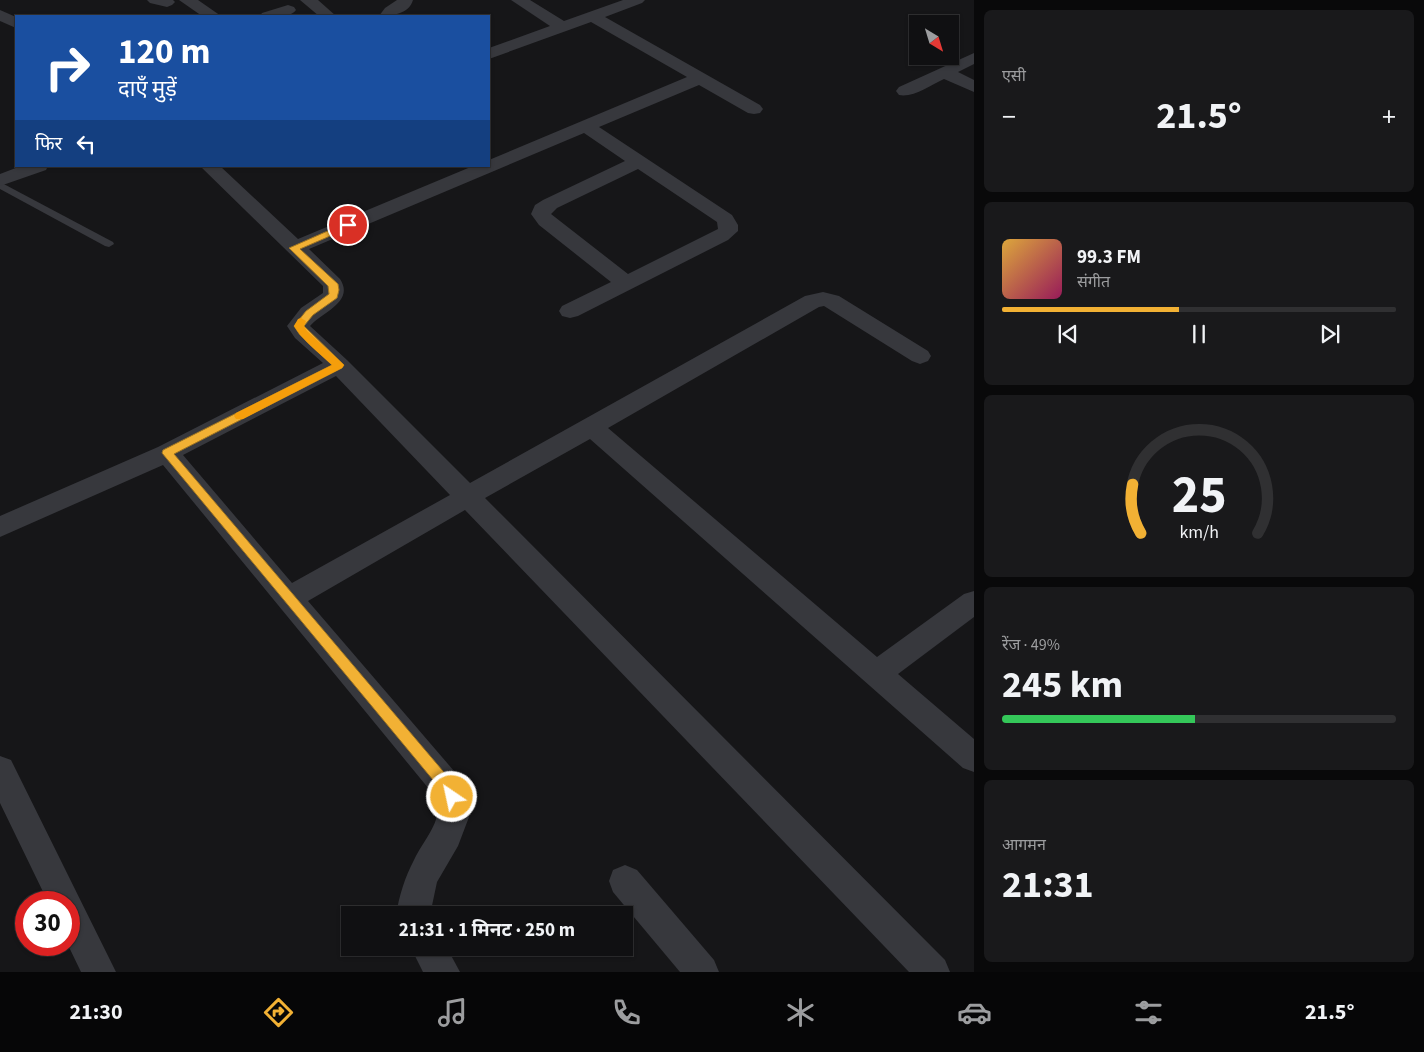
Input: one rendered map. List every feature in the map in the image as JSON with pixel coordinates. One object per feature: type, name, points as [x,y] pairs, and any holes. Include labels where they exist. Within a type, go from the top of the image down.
[{"type":"street","points":[[187,0],[211,15]]},
{"type":"street","points":[[308,0],[327,15]]},
{"type":"street","points":[[387,15],[404,4],[405,0]]},
{"type":"street","points":[[519,0],[563,27]]},
{"type":"street","points":[[490,54],[633,0]]},
{"type":"street","points":[[271,15],[288,10]]},
{"type":"street","points":[[0,15],[15,22]]},
{"type":"street","points":[[592,16],[754,110]]},
{"type":"street","points":[[905,92],[974,58]]},
{"type":"street","points":[[944,72],[974,87]]},
{"type":"street","points":[[490,166],[700,78]]},
{"type":"street","points":[[570,311],[728,231],[728,224],[725,219],[585,126]]},
{"type":"street","points":[[626,283],[546,221],[541,214],[542,209],[550,204],[638,162]]},
{"type":"street","points":[[0,180],[36,167]]},
{"type":"street","points":[[210,167],[333,284],[334,296],[309,313],[298,326],[304,333],[339,365],[465,496],[933,972]]},
{"type":"street","points":[[294,248],[487,167]]},
{"type":"street","points":[[289,598],[465,496],[592,427],[813,301],[823,299],[831,301],[920,356]]},
{"type":"street","points":[[0,527],[167,453],[339,365]]},
{"type":"street","points":[[592,427],[974,758]]},
{"type":"street","points":[[167,453],[443,781],[452,797],[454,816],[446,836],[426,870],[416,896],[414,906]]},
{"type":"street","points":[[877,674],[974,602]]},
{"type":"street","points":[[0,770],[60,891]]},
{"type":"street","points":[[625,881],[702,972]]},
{"type":"street","points":[[80,933],[99,972]]},
{"type":"street","points":[[433,956],[443,972]]},
{"type":"lane","points":[[0,185],[109,244]]},
{"type":"slow traffic","points":[[239,416],[339,365],[304,333],[298,326],[301,321]]},
{"type":"route","points":[[348,225],[294,248],[333,284],[334,290],[334,296],[309,313],[298,326],[339,365],[167,453],[443,781],[452,797]]}]
